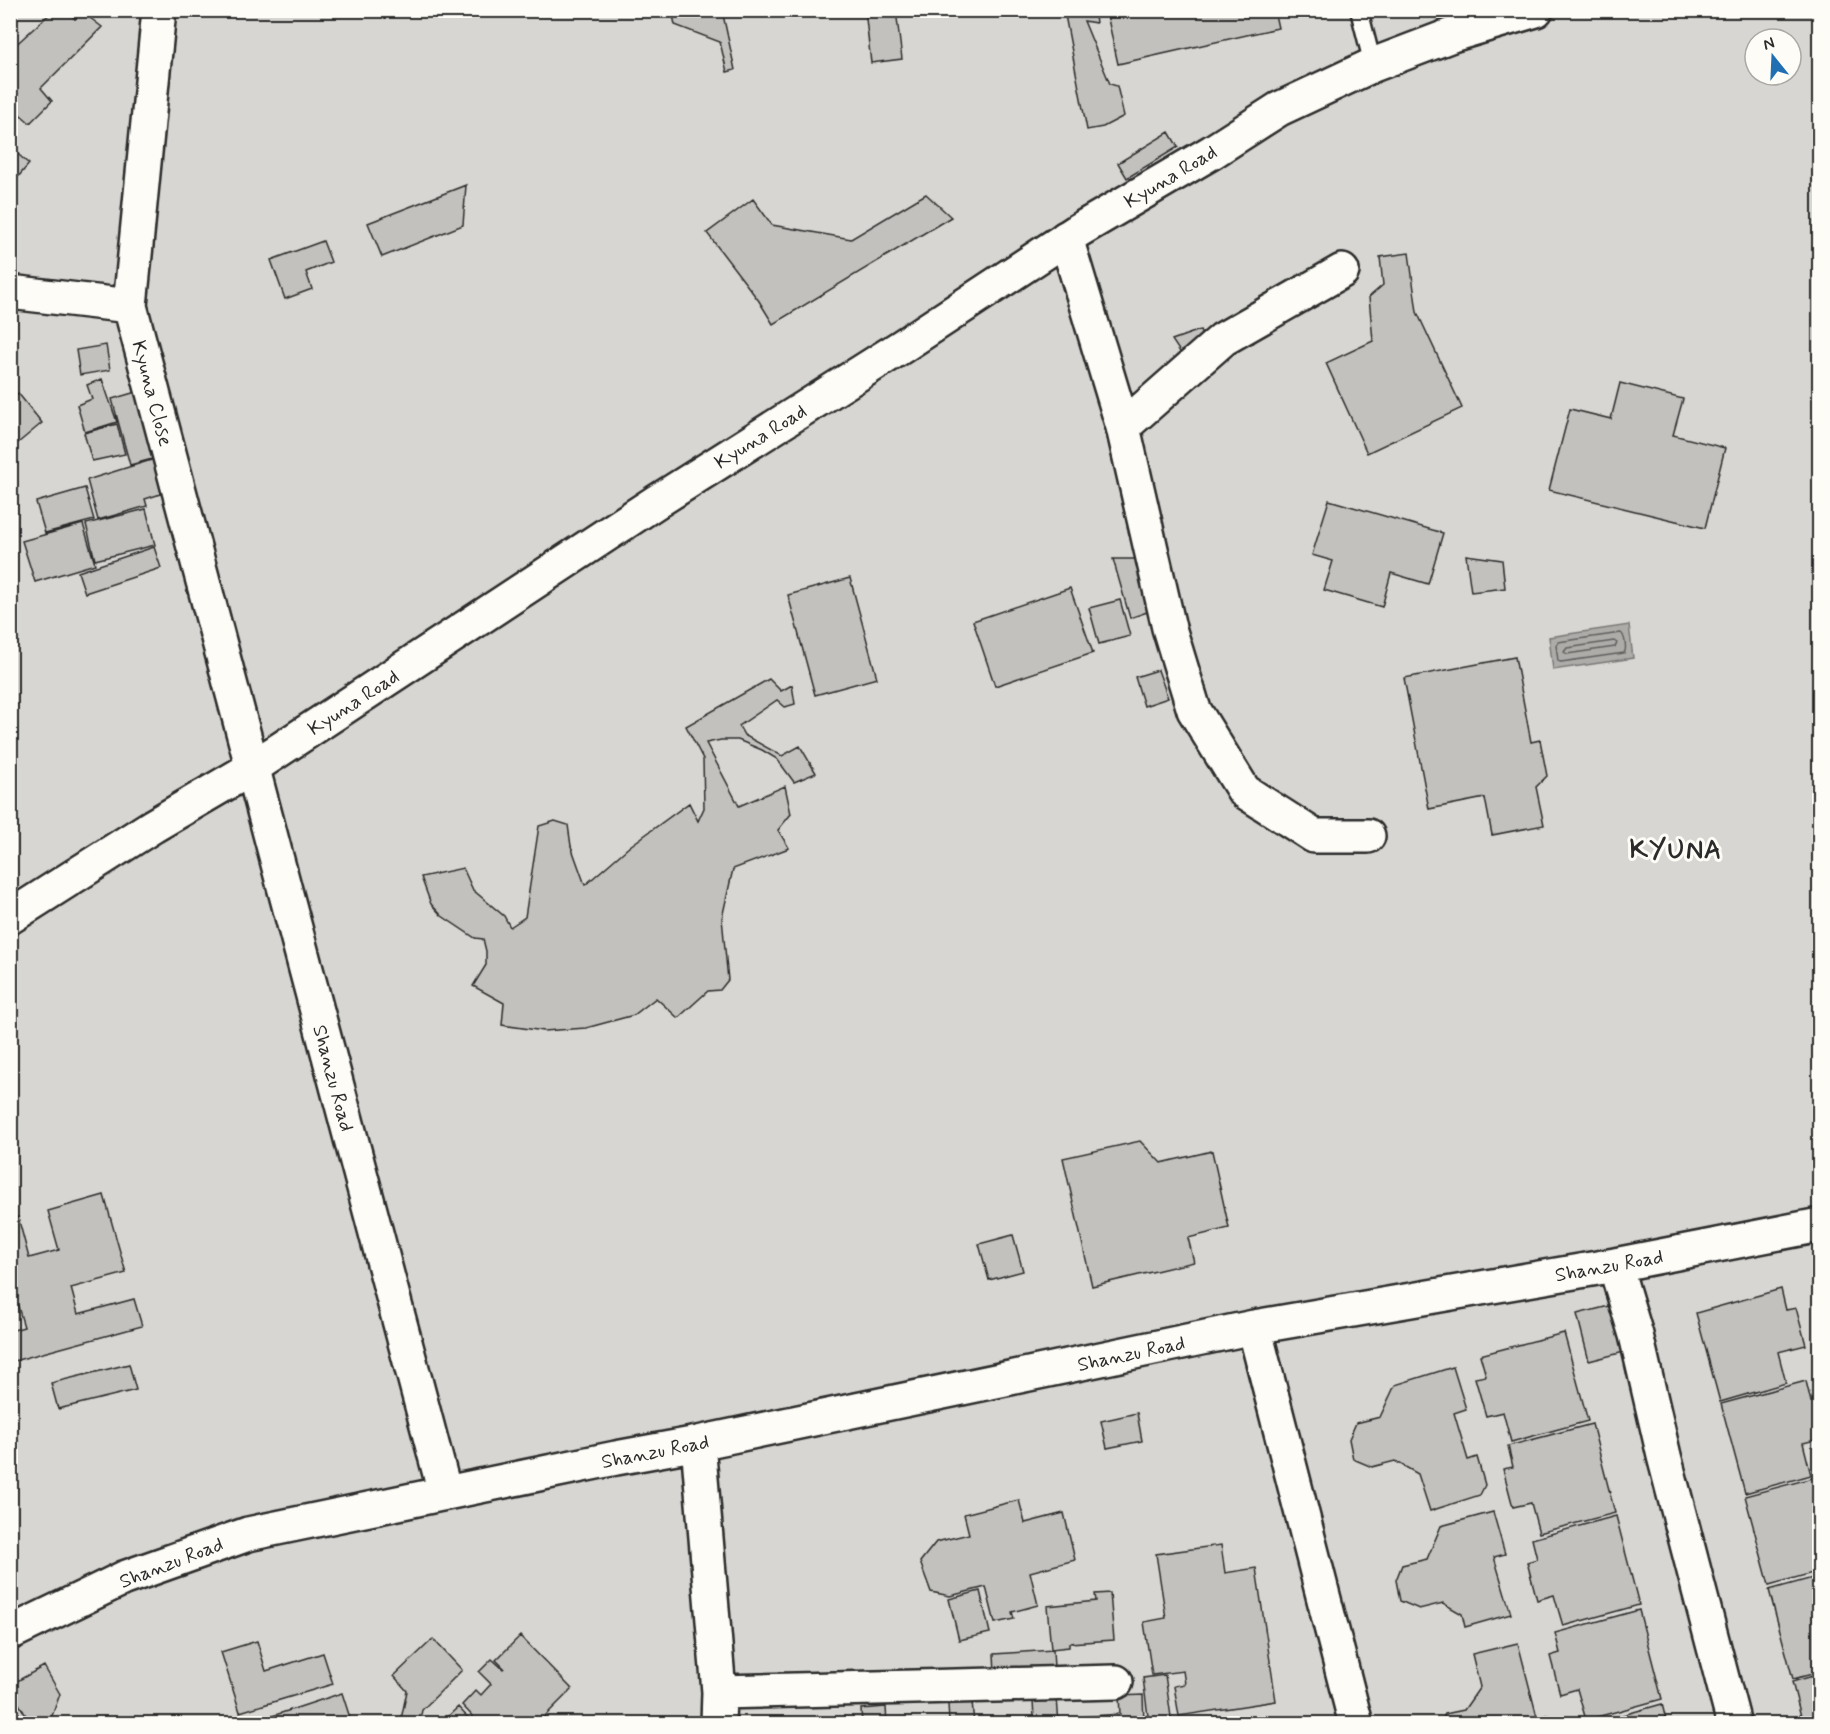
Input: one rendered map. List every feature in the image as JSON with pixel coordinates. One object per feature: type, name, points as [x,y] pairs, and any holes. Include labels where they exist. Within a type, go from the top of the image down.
[{"type":"street","name":"Kyuna Close","points":[[159,10],[130,306],[252,768]]},
{"type":"street","name":"Kyuna Road","points":[[10,916],[153,826],[252,768],[656,502],[901,347],[1066,238],[1212,152],[1279,109],[1373,65],[1452,35],[1536,10]]},
{"type":"street","points":[[1066,238],[1124,427],[1170,628],[1194,710],[1244,791],[1314,836],[1368,836]]},
{"type":"street","points":[[1124,427],[1223,339],[1342,271]]},
{"type":"street","points":[[10,292],[130,306]]},
{"type":"street","name":"Shanzu Road","points":[[252,768],[445,1493]]},
{"type":"street","name":"Shanzu Road","points":[[10,1633],[124,1578],[248,1534],[1254,1327],[1615,1265],[1820,1225]]},
{"type":"street","points":[[1615,1265],[1636,1335],[1664,1456],[1734,1724]]},
{"type":"street","points":[[1254,1327],[1356,1724]]},
{"type":"street","points":[[698,1443],[718,1708],[1116,1682]]},
{"type":"lane","points":[[1359,10],[1373,65]]},
{"type":"shaded area","points":[[11,11],[1819,11],[1819,1723],[11,1724]]},
{"type":"water","points":[[1629,625],[1633,658],[1553,670],[1549,637]]},
{"type":"building","points":[[54,10],[66,10],[75,19],[81,11],[102,27],[41,88],[52,101],[30,123],[15,110],[10,114],[10,50]]},
{"type":"building","points":[[672,10],[722,10],[735,70],[727,72],[720,42],[675,25]]},
{"type":"building","points":[[865,10],[896,10],[902,59],[871,63]]},
{"type":"building","points":[[1064,10],[1094,10],[1096,23],[1084,21],[1110,84],[1117,86],[1124,116],[1103,127],[1087,130]]},
{"type":"building","points":[[1106,10],[1274,10],[1278,28],[1118,64]]},
{"type":"building","points":[[1169,132],[1178,147],[1127,178],[1118,163]]},
{"type":"building","points":[[10,147],[29,164],[12,184],[10,183]]},
{"type":"building","points":[[466,185],[463,225],[382,257],[368,223]]},
{"type":"building","points":[[926,194],[951,217],[773,324],[759,301],[707,233],[753,199],[772,225],[851,239]]},
{"type":"building","points":[[323,241],[331,262],[306,272],[312,289],[285,299],[271,260]]},
{"type":"building","points":[[1409,253],[1417,312],[1462,408],[1367,453],[1326,363],[1373,341],[1369,297],[1383,285],[1380,257]]},
{"type":"building","points":[[1200,330],[1203,340],[1182,355],[1172,340]]},
{"type":"building","points":[[106,345],[110,370],[80,375],[76,350]]},
{"type":"building","points":[[102,379],[117,422],[85,432],[77,405],[92,399],[87,385]]},
{"type":"building","points":[[1620,383],[1683,399],[1673,435],[1725,448],[1705,528],[1549,490],[1570,409],[1611,419]]},
{"type":"building","points":[[143,390],[163,456],[130,465],[112,399]]},
{"type":"building","points":[[18,393],[42,423],[18,443],[10,432],[10,398]]},
{"type":"building","points":[[117,424],[125,454],[92,461],[84,433]]},
{"type":"building","points":[[161,457],[170,491],[145,499],[147,506],[98,520],[87,480]]},
{"type":"building","points":[[85,488],[94,520],[45,533],[36,502]]},
{"type":"building","points":[[1329,500],[1443,533],[1428,584],[1391,573],[1382,607],[1324,590],[1333,561],[1312,555]]},
{"type":"building","points":[[146,509],[155,545],[95,560],[86,524]]},
{"type":"building","points":[[83,524],[95,564],[35,582],[22,541]]},
{"type":"building","points":[[154,547],[161,568],[85,593],[78,572]]},
{"type":"building","points":[[1466,555],[1502,560],[1505,588],[1471,592]]},
{"type":"building","points":[[1113,559],[1138,559],[1153,610],[1130,618]]},
{"type":"building","points":[[850,578],[877,678],[815,695],[788,595]]},
{"type":"building","points":[[1070,588],[1093,653],[995,686],[973,621]]},
{"type":"building","points":[[1120,600],[1130,636],[1099,644],[1089,608]]},
{"type":"building","points":[[1515,657],[1531,742],[1540,740],[1547,776],[1536,787],[1544,825],[1492,835],[1485,798],[1429,809],[1404,678]]},
{"type":"building","points":[[1158,670],[1168,698],[1144,706],[1135,677]]},
{"type":"building","points":[[769,679],[781,691],[792,685],[795,704],[785,707],[777,700],[739,726],[744,735],[782,756],[800,746],[816,773],[794,782],[777,759],[762,750],[738,740],[706,743],[739,806],[785,786],[791,814],[778,830],[789,848],[733,869],[722,918],[728,980],[720,990],[708,991],[678,1018],[656,998],[634,1015],[586,1028],[544,1031],[502,1025],[504,1003],[473,986],[486,965],[483,939],[475,938],[442,916],[431,904],[421,877],[463,868],[473,890],[504,916],[510,927],[525,917],[539,826],[555,821],[568,825],[571,846],[585,885],[630,846],[689,803],[698,821],[704,808],[703,759],[686,726]]},
{"type":"building","points":[[1140,1141],[1161,1163],[1212,1151],[1229,1228],[1188,1238],[1194,1262],[1092,1286],[1063,1158]]},
{"type":"building","points":[[104,1195],[126,1273],[71,1288],[78,1314],[134,1299],[142,1326],[10,1362],[10,1331],[24,1327],[17,1303],[10,1305],[10,1219],[18,1217],[29,1258],[59,1250],[48,1211]]},
{"type":"building","points":[[1013,1235],[1023,1271],[989,1280],[979,1244]]},
{"type":"building","points":[[1781,1289],[1786,1310],[1796,1308],[1806,1345],[1778,1352],[1786,1383],[1720,1402],[1696,1313]]},
{"type":"building","points":[[1613,1305],[1624,1352],[1589,1361],[1577,1314]]},
{"type":"building","points":[[1564,1333],[1588,1421],[1511,1442],[1503,1412],[1486,1416],[1475,1378],[1486,1376],[1480,1355]]},
{"type":"building","points":[[129,1364],[136,1390],[58,1409],[51,1383]]},
{"type":"building","points":[[1453,1367],[1466,1409],[1454,1413],[1468,1460],[1477,1457],[1485,1485],[1480,1495],[1430,1511],[1418,1474],[1395,1461],[1372,1467],[1353,1459],[1349,1439],[1356,1423],[1380,1417],[1395,1385]]},
{"type":"building","points":[[1806,1381],[1811,1402],[1820,1399],[1820,1439],[1803,1443],[1811,1475],[1745,1493],[1721,1404]]},
{"type":"building","points":[[1137,1413],[1142,1441],[1107,1448],[1101,1421]]},
{"type":"building","points":[[1592,1424],[1615,1513],[1539,1533],[1531,1503],[1513,1507],[1503,1469],[1513,1467],[1508,1446]]},
{"type":"building","points":[[1820,1476],[1820,1571],[1769,1585],[1745,1496]]},
{"type":"building","points":[[1019,1500],[1025,1523],[1064,1513],[1075,1560],[1030,1572],[1038,1605],[1012,1612],[1014,1619],[995,1623],[986,1587],[950,1596],[931,1592],[920,1562],[936,1542],[969,1534],[964,1514]]},
{"type":"building","points":[[1493,1512],[1505,1554],[1494,1557],[1511,1614],[1465,1627],[1462,1614],[1443,1603],[1419,1609],[1400,1601],[1396,1580],[1402,1565],[1427,1559],[1441,1526]]},
{"type":"building","points":[[1616,1516],[1639,1605],[1563,1626],[1554,1595],[1537,1600],[1527,1562],[1537,1559],[1532,1539]]},
{"type":"building","points":[[1221,1545],[1225,1573],[1256,1568],[1276,1701],[1179,1716],[1174,1686],[1185,1684],[1183,1671],[1152,1675],[1144,1622],[1166,1618],[1156,1554]]},
{"type":"building","points":[[1820,1576],[1820,1672],[1793,1679],[1769,1590]]},
{"type":"building","points":[[980,1591],[990,1633],[959,1640],[949,1599]]},
{"type":"building","points":[[1110,1593],[1114,1640],[1069,1643],[1069,1647],[1051,1649],[1047,1606],[1096,1601],[1095,1594]]},
{"type":"building","points":[[1639,1610],[1662,1699],[1586,1720],[1577,1689],[1560,1694],[1550,1656],[1560,1653],[1555,1633]]},
{"type":"building","points":[[520,1636],[572,1689],[537,1724],[480,1724],[462,1705],[476,1690],[481,1695],[491,1684],[479,1672],[492,1659],[503,1669],[496,1660]]},
{"type":"building","points":[[433,1639],[462,1670],[422,1710],[419,1724],[400,1724],[407,1691],[394,1676]]},
{"type":"building","points":[[257,1641],[266,1671],[323,1653],[333,1684],[240,1712],[221,1652]]},
{"type":"building","points":[[1518,1643],[1537,1717],[1548,1715],[1550,1724],[1440,1724],[1445,1714],[1464,1710],[1480,1687],[1472,1654]]},
{"type":"building","points":[[1053,1650],[1054,1668],[995,1672],[994,1654]]},
{"type":"building","points":[[44,1666],[60,1694],[49,1724],[31,1724],[10,1689],[10,1685]]},
{"type":"building","points":[[1820,1674],[1820,1724],[1803,1724],[1792,1682]]},
{"type":"building","points":[[1165,1675],[1172,1724],[1149,1724],[1143,1678]]},
{"type":"building","points":[[342,1693],[352,1724],[248,1724]]},
{"type":"building","points":[[1143,1695],[1144,1724],[1080,1724],[1080,1717],[1120,1714],[1119,1696]]},
{"type":"building","points":[[1057,1698],[1059,1724],[995,1724],[994,1721],[1034,1718],[1033,1700]]},
{"type":"building","points":[[10,1700],[26,1724],[10,1724]]},
{"type":"building","points":[[972,1702],[974,1724],[928,1724],[949,1722],[948,1704]]},
{"type":"building","points":[[1662,1704],[1667,1724],[1591,1724]]},
{"type":"building","points":[[458,1707],[474,1724],[440,1724]]},
{"type":"building","points":[[886,1707],[887,1724],[862,1724],[861,1709]]},
{"type":"district","name":"KYUNA","points":[[1676,849]]}]
